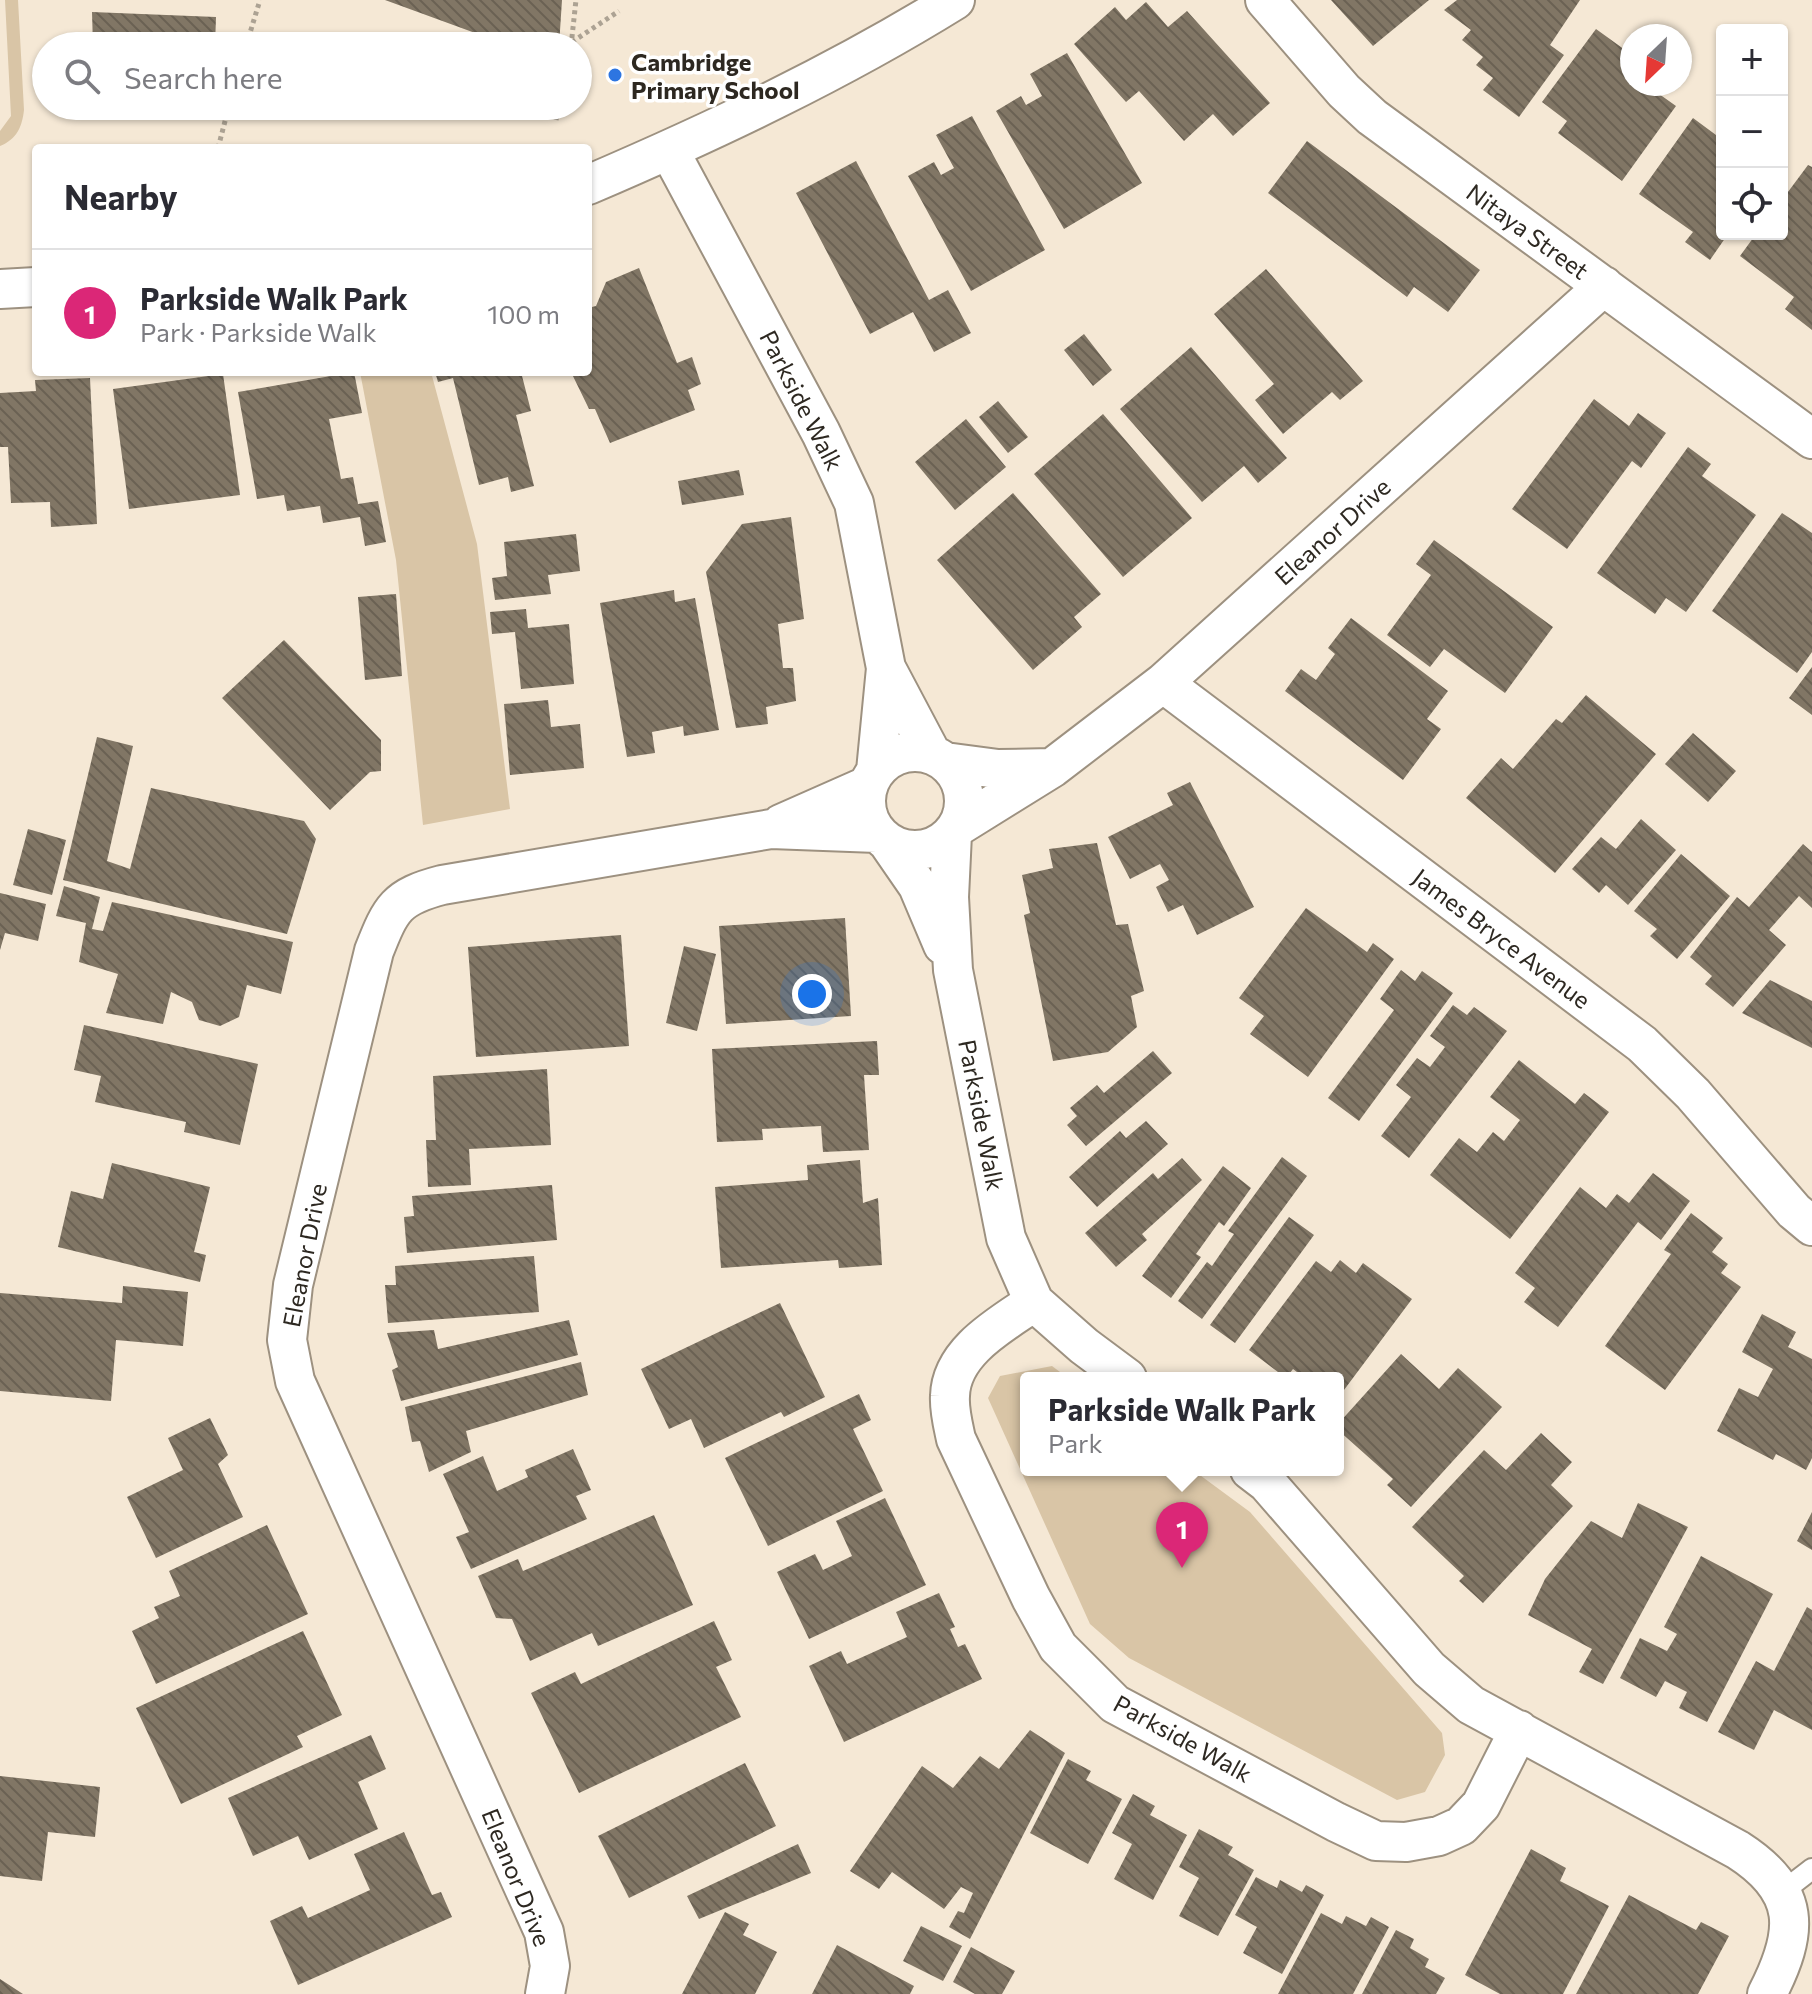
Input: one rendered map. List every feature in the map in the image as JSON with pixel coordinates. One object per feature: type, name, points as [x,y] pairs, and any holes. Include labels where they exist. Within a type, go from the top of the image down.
[{"type":"street","points":[[592,183],[669,150],[884,44],[955,0]]},
{"type":"street","name":"Nitaya Street","points":[[1265,0],[1344,91],[1372,117],[1812,439]]},
{"type":"street","name":"Parkside Walk","points":[[669,150],[821,433],[854,503],[886,668],[871,778]]},
{"type":"street","name":"Eleanor Drive","points":[[954,831],[1052,768],[1163,683],[1604,286]]},
{"type":"street","points":[[0,289],[32,287]]},
{"type":"street","name":"Parkside Walk","points":[[886,668],[938,758]]},
{"type":"street","name":"James Bryce Avenue","points":[[1163,683],[1642,1044],[1693,1094],[1794,1211],[1812,1226]]},
{"type":"street","points":[[938,758],[962,785],[963,815],[954,831],[935,847],[904,850],[883,838],[868,819],[865,802],[871,778],[888,760],[903,753],[918,752],[998,769],[1052,768]]},
{"type":"street","name":"Eleanor Drive","points":[[771,829],[871,778]]},
{"type":"street","name":"Eleanor Drive","points":[[545,1994],[550,1966],[544,1932],[295,1381],[287,1340],[293,1285],[374,951],[385,923],[397,904],[421,891],[442,885],[771,829],[883,838]]},
{"type":"street","name":"Parkside Walk","points":[[954,831],[949,897],[953,970],[1006,1238],[1034,1302],[1119,1372]]},
{"type":"street","name":"Parkside Walk","points":[[883,838],[918,886],[953,970]]},
{"type":"street","name":"Parkside Walk","points":[[1034,1302],[996,1328],[961,1362],[950,1395],[956,1439],[1031,1598],[1058,1647],[1115,1704],[1376,1841],[1406,1842],[1439,1836],[1461,1826],[1481,1805],[1519,1730]]},
{"type":"street","points":[[1258,1476],[1287,1505],[1429,1669],[1471,1705],[1738,1850],[1773,1877],[1782,1892],[1790,1921],[1788,1943],[1767,1994]]},
{"type":"lane","points":[[1782,1892],[1812,1869]]},
{"type":"path","points":[[250,32],[260,0]]},
{"type":"path","points":[[573,32],[576,0]]},
{"type":"path","points":[[589,32],[619,11]]},
{"type":"path","points":[[219,144],[225,120]]},
{"type":"shaded area","points":[[5,0],[18,0],[24,110],[18,132],[0,146],[0,131],[11,116]]},
{"type":"shaded area","points":[[361,376],[432,376],[477,544],[510,809],[423,825],[396,560]]},
{"type":"shaded area","points":[[1052,1366],[1060,1372],[1021,1372]]},
{"type":"shaded area","points":[[1020,1372],[1020,1469],[988,1398],[1000,1376]]},
{"type":"shaded area","points":[[1023,1476],[1201,1476],[1250,1512],[1442,1733],[1445,1755],[1425,1792],[1397,1800],[1129,1658],[1090,1624]]},
{"type":"building","points":[[385,0],[562,0],[560,32],[473,32]]},
{"type":"building","points":[[1331,0],[1429,0],[1373,46]]},
{"type":"building","points":[[1457,0],[1580,0],[1550,45],[1564,55],[1519,117],[1483,90],[1493,78],[1476,65],[1483,57],[1462,40],[1471,30],[1444,10]]},
{"type":"building","points":[[1146,2],[1168,27],[1187,11],[1270,103],[1233,136],[1213,114],[1184,141],[1139,91],[1126,102],[1074,44],[1115,7],[1126,20]]},
{"type":"building","points":[[92,12],[216,17],[215,32],[93,32]]},
{"type":"building","points":[[1596,29],[1620,46],[1620,96],[1662,96],[1676,106],[1622,181],[1558,133],[1567,121],[1542,102]]},
{"type":"building","points":[[1067,53],[1142,183],[1064,229],[996,111],[1021,96],[1026,105],[1042,96],[1030,74]]},
{"type":"building","points":[[972,116],[1045,250],[971,291],[908,176],[934,162],[941,175],[954,168],[936,135]]},
{"type":"building","points":[[1693,118],[1716,135],[1716,240],[1724,240],[1710,260],[1685,242],[1693,232],[1639,194]]},
{"type":"building","points":[[1307,141],[1480,270],[1448,312],[1414,287],[1407,297],[1268,193]]},
{"type":"building","points":[[856,161],[929,300],[948,290],[971,333],[934,352],[913,312],[870,334],[796,193]]},
{"type":"building","points":[[1808,165],[1812,167],[1812,330],[1785,309],[1794,297],[1740,256],[1752,240],[1788,240],[1788,192]]},
{"type":"building","points":[[639,268],[677,363],[692,357],[701,384],[688,390],[695,410],[610,443],[595,409],[589,409],[573,376],[592,376],[592,307],[596,306],[606,282]]},
{"type":"building","points":[[1266,269],[1363,381],[1340,400],[1332,392],[1283,434],[1255,400],[1274,384],[1214,314]]},
{"type":"building","points":[[1084,334],[1112,370],[1093,386],[1064,350]]},
{"type":"building","points":[[1191,347],[1287,458],[1258,483],[1244,466],[1202,502],[1120,409]]},
{"type":"building","points":[[223,376],[240,495],[129,509],[113,389]]},
{"type":"building","points":[[331,376],[355,376],[362,413],[329,419],[341,479],[353,477],[358,504],[378,501],[386,542],[365,546],[360,517],[323,523],[320,506],[287,511],[284,495],[257,499],[238,392]]},
{"type":"building","points":[[436,376],[522,376],[531,411],[516,415],[534,486],[511,492],[508,477],[479,485],[453,378],[438,382]]},
{"type":"building","points":[[90,378],[97,524],[51,527],[50,502],[11,503],[8,447],[0,447],[0,393],[36,391],[35,380]]},
{"type":"building","points":[[1594,399],[1629,426],[1638,413],[1666,433],[1641,468],[1632,461],[1567,549],[1512,509]]},
{"type":"building","points":[[998,401],[1028,437],[1008,453],[979,417]]},
{"type":"building","points":[[1103,414],[1192,518],[1123,577],[1034,474]]},
{"type":"building","points":[[966,419],[1006,467],[955,510],[915,462]]},
{"type":"building","points":[[1688,447],[1711,464],[1702,476],[1756,515],[1686,612],[1666,598],[1655,614],[1597,573]]},
{"type":"building","points":[[739,470],[744,495],[682,505],[678,481]]},
{"type":"building","points":[[1013,493],[1101,594],[1074,617],[1082,627],[1033,670],[937,560]]},
{"type":"building","points":[[1782,513],[1812,533],[1812,652],[1797,673],[1712,611]]},
{"type":"building","points":[[791,517],[804,619],[778,624],[783,668],[793,668],[796,701],[766,707],[768,724],[736,728],[706,572],[742,524]]},
{"type":"building","points":[[576,534],[580,571],[548,575],[551,594],[495,600],[492,578],[507,576],[504,542]]},
{"type":"building","points":[[1434,540],[1553,627],[1505,693],[1444,649],[1430,667],[1387,635],[1431,575],[1416,564]]},
{"type":"building","points":[[674,590],[675,602],[695,598],[719,730],[684,736],[683,726],[652,732],[655,753],[627,757],[600,603]]},
{"type":"building","points":[[396,594],[402,676],[365,680],[358,597]]},
{"type":"building","points":[[526,609],[528,628],[569,624],[574,684],[521,689],[515,632],[492,634],[490,612]]},
{"type":"building","points":[[1351,618],[1448,691],[1427,719],[1441,729],[1403,780],[1285,691],[1301,669],[1316,680],[1335,654],[1328,648]]},
{"type":"building","points":[[284,640],[381,740],[381,771],[370,772],[330,810],[222,698]]},
{"type":"building","points":[[1812,667],[1812,715],[1789,698]]},
{"type":"building","points":[[1586,695],[1656,754],[1555,873],[1466,798],[1501,758],[1513,769],[1556,719],[1562,723]]},
{"type":"building","points":[[548,700],[551,727],[580,724],[584,768],[510,775],[504,704]]},
{"type":"building","points":[[1693,733],[1736,771],[1708,802],[1665,764]]},
{"type":"building","points":[[97,737],[133,746],[107,861],[130,869],[151,788],[304,821],[316,839],[287,934],[63,880]]},
{"type":"building","points":[[1190,782],[1254,907],[1197,935],[1183,905],[1168,912],[1156,887],[1169,880],[1160,864],[1130,879],[1108,837],[1173,805],[1167,793]]},
{"type":"building","points":[[1641,819],[1676,850],[1628,905],[1606,885],[1599,893],[1572,869],[1601,837],[1616,849]]},
{"type":"building","points":[[28,829],[66,840],[52,895],[13,885]]},
{"type":"building","points":[[1097,843],[1116,925],[1128,924],[1144,991],[1131,996],[1137,1027],[1108,1052],[1053,1061],[1024,915],[1030,913],[1022,875],[1053,868],[1049,849]]},
{"type":"building","points":[[1803,844],[1812,852],[1812,908],[1799,896],[1769,930],[1786,945],[1733,1007],[1705,984],[1712,976],[1690,957],[1737,897],[1749,907]]},
{"type":"building","points":[[1681,854],[1730,896],[1677,959],[1650,936],[1657,929],[1634,911]]},
{"type":"building","points":[[64,886],[100,897],[92,929],[103,931],[112,902],[293,942],[281,994],[247,985],[239,1017],[220,1026],[199,1020],[192,1002],[171,992],[163,1024],[106,1013],[118,974],[79,962],[86,923],[56,916]]},
{"type":"building","points":[[0,893],[46,904],[38,941],[5,933],[0,950]]},
{"type":"building","points":[[1306,908],[1367,952],[1373,943],[1394,959],[1308,1077],[1250,1034],[1264,1016],[1239,998]]},
{"type":"building","points":[[845,918],[851,1016],[726,1024],[719,926]]},
{"type":"building","points":[[621,935],[629,1046],[476,1057],[468,947]]},
{"type":"building","points":[[684,946],[716,954],[697,1031],[666,1023]]},
{"type":"building","points":[[1401,970],[1415,981],[1422,971],[1453,993],[1359,1121],[1328,1098],[1394,1010],[1380,999]]},
{"type":"building","points":[[1770,980],[1812,1001],[1812,1048],[1742,1013]]},
{"type":"building","points":[[1453,1005],[1467,1015],[1474,1007],[1507,1031],[1409,1158],[1381,1136],[1411,1097],[1396,1085],[1417,1058],[1430,1067],[1445,1047],[1430,1036]]},
{"type":"building","points":[[84,1025],[258,1064],[240,1145],[184,1132],[186,1122],[95,1102],[101,1076],[74,1070]]},
{"type":"building","points":[[877,1041],[879,1075],[864,1075],[869,1150],[823,1152],[821,1126],[762,1129],[763,1140],[717,1142],[712,1049]]},
{"type":"building","points":[[1153,1051],[1172,1073],[1086,1146],[1067,1125],[1077,1116],[1070,1108],[1097,1085],[1104,1093]]},
{"type":"building","points":[[1519,1060],[1575,1104],[1584,1093],[1609,1112],[1510,1239],[1430,1175],[1459,1138],[1477,1152],[1493,1132],[1504,1141],[1520,1120],[1490,1097]]},
{"type":"building","points":[[547,1069],[551,1145],[469,1149],[471,1185],[428,1187],[426,1140],[436,1140],[433,1076]]},
{"type":"building","points":[[1146,1121],[1168,1144],[1097,1207],[1069,1177],[1120,1131],[1126,1138]]},
{"type":"building","points":[[1282,1157],[1307,1176],[1202,1319],[1178,1301],[1207,1262],[1212,1266],[1234,1234],[1228,1231]]},
{"type":"building","points":[[1182,1158],[1202,1180],[1142,1234],[1147,1240],[1116,1267],[1085,1233],[1153,1173],[1158,1179]]},
{"type":"building","points":[[860,1160],[863,1203],[878,1198],[882,1265],[839,1268],[838,1260],[721,1268],[715,1187],[808,1180],[807,1165]]},
{"type":"building","points":[[112,1163],[210,1187],[194,1252],[206,1255],[200,1282],[58,1247],[71,1191],[103,1199]]},
{"type":"building","points":[[1223,1166],[1251,1188],[1224,1226],[1219,1222],[1196,1254],[1201,1257],[1171,1298],[1142,1276]]},
{"type":"building","points":[[1653,1173],[1690,1201],[1661,1240],[1638,1222],[1558,1327],[1524,1302],[1535,1288],[1515,1273],[1580,1187],[1606,1208],[1617,1194],[1629,1203]]},
{"type":"building","points":[[552,1185],[557,1240],[407,1253],[404,1217],[414,1216],[412,1196]]},
{"type":"building","points":[[1691,1213],[1723,1238],[1712,1252],[1728,1264],[1721,1273],[1741,1287],[1665,1390],[1605,1346],[1671,1254],[1664,1250]]},
{"type":"building","points":[[1289,1217],[1314,1235],[1235,1343],[1210,1325]]},
{"type":"building","points":[[534,1256],[539,1312],[388,1323],[385,1285],[396,1285],[395,1266]]},
{"type":"building","points":[[1340,1260],[1356,1273],[1363,1263],[1412,1299],[1344,1390],[1344,1372],[1297,1372],[1293,1369],[1291,1372],[1278,1372],[1249,1350],[1316,1261],[1331,1272]]},
{"type":"building","points":[[123,1286],[188,1292],[183,1346],[116,1340],[111,1401],[0,1391],[0,1293],[122,1303]]},
{"type":"building","points":[[780,1303],[825,1397],[784,1417],[781,1412],[704,1448],[691,1419],[669,1429],[641,1369]]},
{"type":"building","points":[[1762,1314],[1796,1332],[1788,1347],[1812,1359],[1812,1458],[1806,1470],[1776,1454],[1773,1460],[1717,1431],[1739,1388],[1758,1397],[1773,1369],[1742,1352]]},
{"type":"building","points":[[569,1320],[578,1355],[401,1401],[392,1370],[398,1367],[387,1333],[434,1330],[438,1349]]},
{"type":"building","points":[[1401,1354],[1439,1389],[1458,1368],[1502,1407],[1411,1507],[1387,1485],[1393,1479],[1344,1435],[1344,1417]]},
{"type":"building","points":[[581,1362],[588,1395],[466,1431],[471,1452],[429,1472],[420,1441],[412,1442],[405,1407]]},
{"type":"building","points":[[859,1394],[871,1420],[853,1429],[883,1491],[768,1546],[725,1458]]},
{"type":"building","points":[[210,1418],[228,1455],[218,1464],[243,1517],[156,1558],[127,1497],[183,1470],[168,1438]]},
{"type":"building","points":[[1541,1433],[1572,1462],[1551,1485],[1573,1506],[1483,1603],[1459,1581],[1464,1576],[1412,1527],[1484,1450],[1506,1470]]},
{"type":"building","points":[[573,1449],[591,1490],[576,1496],[587,1519],[471,1569],[456,1537],[469,1532],[443,1474],[483,1456],[497,1491],[528,1477],[525,1470]]},
{"type":"building","points":[[885,1498],[926,1585],[809,1639],[777,1572],[815,1554],[823,1570],[852,1556],[836,1521]]},
{"type":"building","points":[[1638,1503],[1688,1527],[1603,1684],[1579,1672],[1592,1649],[1528,1615],[1545,1579],[1591,1521],[1622,1538]]},
{"type":"building","points":[[1812,1512],[1812,1550],[1797,1541]]},
{"type":"building","points":[[654,1515],[693,1605],[598,1646],[592,1633],[530,1661],[512,1619],[496,1618],[478,1576],[518,1559],[523,1571]]},
{"type":"building","points":[[267,1525],[308,1614],[156,1684],[132,1631],[159,1618],[154,1607],[180,1596],[169,1571]]},
{"type":"building","points":[[1701,1556],[1773,1594],[1707,1722],[1679,1708],[1687,1692],[1665,1681],[1656,1697],[1620,1678],[1640,1638],[1667,1651],[1677,1634],[1664,1627]]},
{"type":"building","points":[[939,1593],[955,1627],[950,1629],[958,1647],[965,1644],[982,1679],[844,1742],[809,1666],[841,1651],[847,1664],[907,1637],[896,1612]]},
{"type":"building","points":[[1807,1607],[1812,1610],[1812,1730],[1774,1710],[1754,1750],[1718,1732],[1756,1661],[1774,1671]]},
{"type":"building","points":[[714,1621],[732,1660],[716,1667],[741,1717],[579,1793],[531,1693],[575,1672],[581,1684]]},
{"type":"building","points":[[303,1631],[342,1715],[297,1736],[303,1747],[181,1804],[136,1708]]},
{"type":"building","points":[[1030,1730],[1065,1753],[970,1939],[949,1927],[958,1911],[964,1913],[973,1893],[961,1887],[944,1909],[892,1872],[879,1889],[850,1871],[922,1766],[953,1788],[980,1756],[999,1769]]},
{"type":"building","points":[[371,1735],[386,1769],[358,1782],[378,1829],[309,1860],[298,1836],[253,1856],[228,1798]]},
{"type":"building","points":[[1068,1759],[1091,1771],[1086,1780],[1122,1799],[1088,1864],[1030,1833]]},
{"type":"building","points":[[745,1763],[776,1826],[629,1898],[598,1836]]},
{"type":"building","points":[[0,1776],[100,1787],[95,1837],[48,1832],[42,1881],[0,1876]]},
{"type":"building","points":[[1133,1794],[1155,1806],[1150,1815],[1187,1835],[1153,1900],[1114,1879],[1132,1844],[1112,1833]]},
{"type":"building","points":[[1199,1829],[1233,1847],[1228,1855],[1254,1870],[1218,1936],[1179,1916],[1199,1878],[1179,1867]]},
{"type":"building","points":[[404,1832],[432,1895],[441,1892],[452,1917],[298,1985],[270,1921],[302,1906],[308,1918],[370,1890],[354,1854]]},
{"type":"building","points":[[798,1844],[811,1873],[699,1919],[687,1896]]},
{"type":"building","points":[[1531,1849],[1566,1868],[1560,1881],[1609,1906],[1563,1994],[1500,1994],[1465,1975]]},
{"type":"building","points":[[1256,1877],[1277,1888],[1280,1880],[1302,1892],[1306,1885],[1324,1895],[1282,1974],[1243,1953],[1257,1927],[1235,1915]]},
{"type":"building","points":[[1629,1895],[1696,1930],[1701,1922],[1729,1936],[1698,1994],[1576,1994]]},
{"type":"building","points":[[725,1912],[749,1924],[743,1935],[777,1952],[755,1994],[682,1994]]},
{"type":"building","points":[[1321,1913],[1342,1924],[1346,1916],[1366,1926],[1371,1917],[1389,1927],[1353,1994],[1278,1994]]},
{"type":"building","points":[[921,1926],[962,1946],[943,1981],[903,1961]]},
{"type":"building","points":[[1396,1930],[1414,1939],[1410,1948],[1429,1959],[1425,1967],[1445,1978],[1436,1994],[1362,1994]]},
{"type":"building","points":[[837,1945],[914,1986],[910,1994],[812,1994]]},
{"type":"building","points":[[971,1947],[1015,1971],[1002,1994],[975,1994],[953,1982]]},
{"type":"building","points":[[0,1979],[23,1994],[0,1994]]},
{"type":"place","name":"Cambridge Primary School","points":[[615,75]]},
{"type":"place","name":"Parkside Walk Park","points":[[1182,1568]]}]
